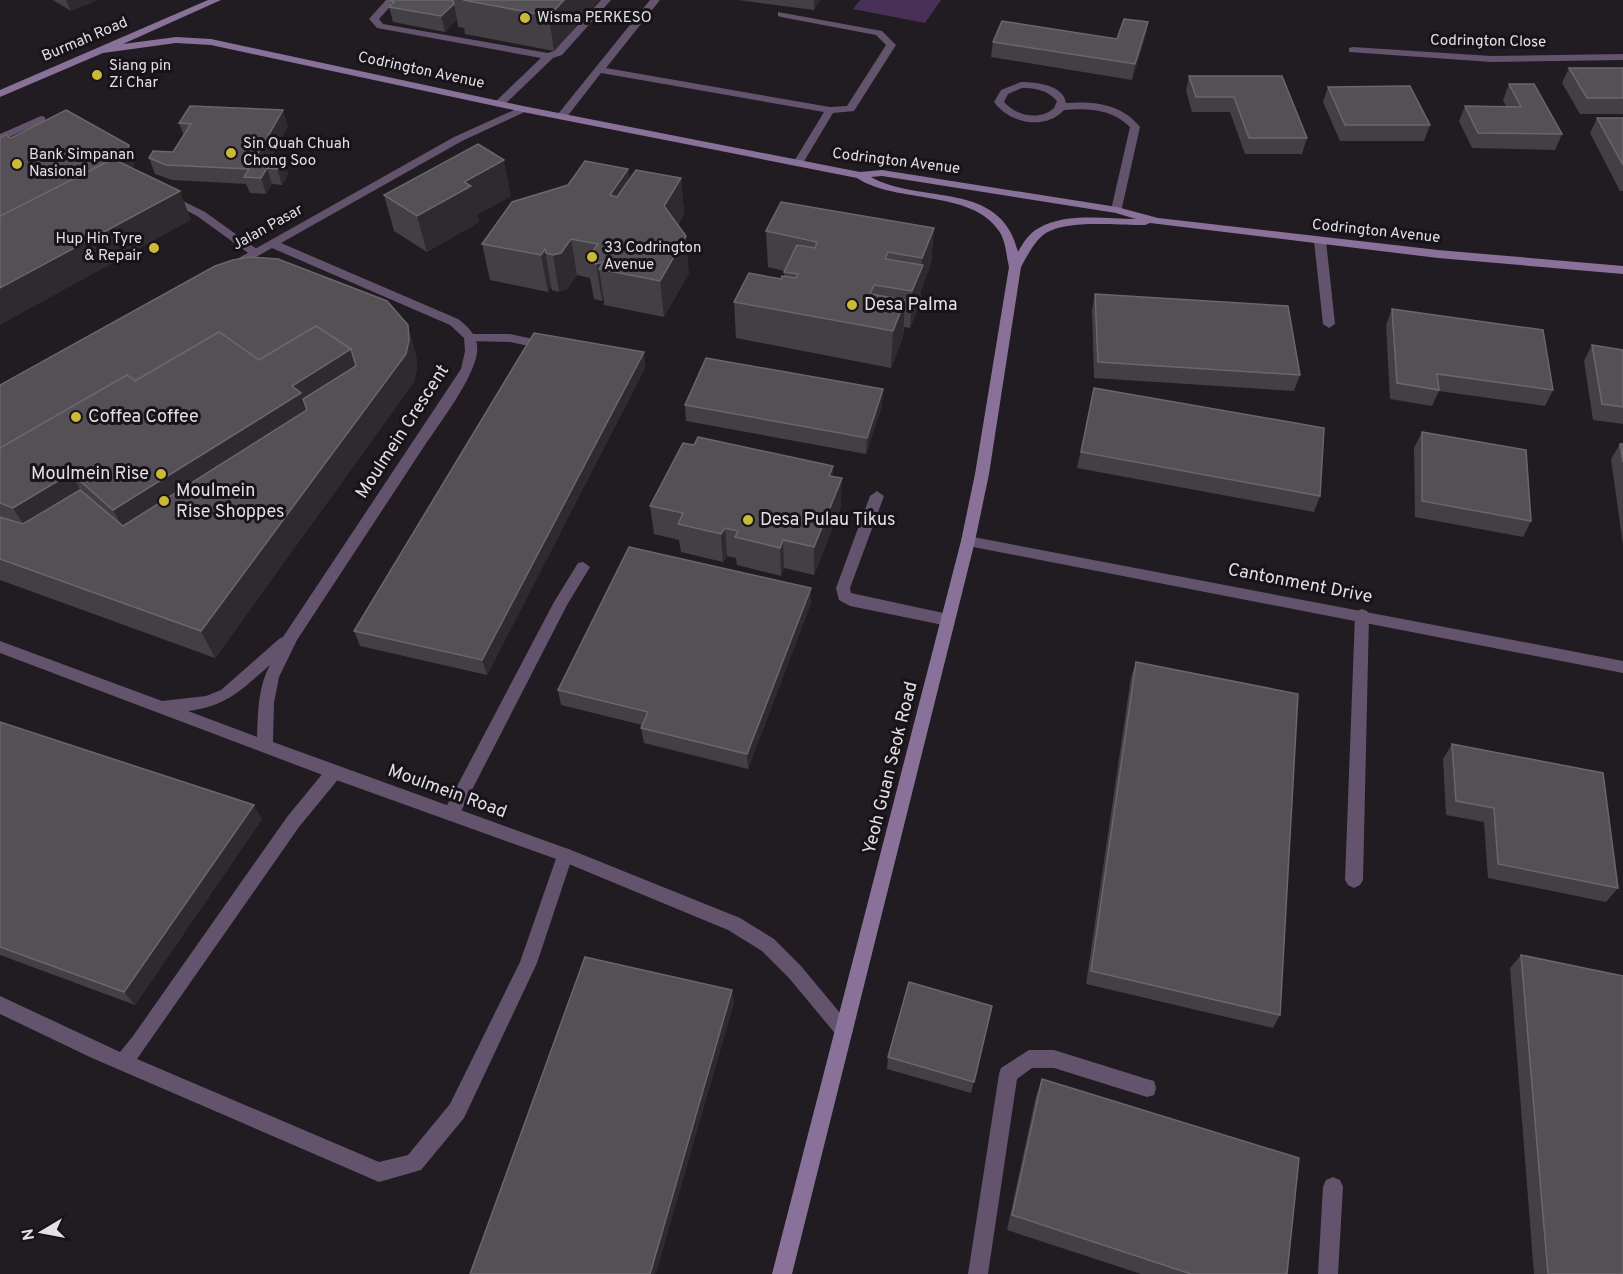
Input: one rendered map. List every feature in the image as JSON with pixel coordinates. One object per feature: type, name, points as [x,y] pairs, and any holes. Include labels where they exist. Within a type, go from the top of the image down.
[{"type":"street","name":"Burmah Road","points":[[0,94],[216,0]]},
{"type":"street","points":[[391,0],[374,19],[380,26],[549,56]]},
{"type":"street","points":[[499,104],[549,56],[558,52],[606,0]]},
{"type":"street","points":[[562,116],[655,0]]},
{"type":"street","points":[[599,70],[830,110],[850,109],[891,45],[879,33],[781,14]]},
{"type":"street","name":"Codrington Avenue","points":[[101,50],[176,40],[211,42],[523,109],[860,175],[882,173],[1117,210],[1157,221],[1320,241],[1623,270]]},
{"type":"street","name":"Codrington Close","points":[[1353,50],[1491,59],[1623,57]]},
{"type":"street","points":[[1032,85],[1052,91],[1062,101],[1062,107],[1058,112],[1044,119],[1024,118],[1007,112],[999,102],[1004,92],[1012,88],[1032,85]]},
{"type":"street","points":[[1062,107],[1112,108],[1129,119],[1135,127],[1117,210]]},
{"type":"street","name":"Jalan Pasar","points":[[214,275],[458,139],[523,109]]},
{"type":"street","points":[[798,163],[830,110]]},
{"type":"street","points":[[0,138],[41,119]]},
{"type":"street","name":"Yeoh Guan Seok Road","points":[[782,1274],[968,541],[982,474],[1015,267],[1010,243],[1004,229],[993,217],[976,206],[878,185],[860,175]]},
{"type":"street","points":[[161,192],[201,214],[255,252]]},
{"type":"street","name":"Yeoh Guan Seok Road","points":[[1015,267],[1029,244],[1045,229],[1073,223],[1157,221]]},
{"type":"street","points":[[1320,241],[1329,324]]},
{"type":"street","points":[[271,243],[454,322],[464,329],[470,338],[510,338],[557,348]]},
{"type":"street","name":"Moulmein Crescent","points":[[265,746],[266,703],[272,677],[291,637],[467,369],[471,351],[470,338]]},
{"type":"street","points":[[877,496],[843,588],[844,596],[850,600],[948,620]]},
{"type":"street","name":"Cantonment Drive","points":[[968,541],[1623,667]]},
{"type":"street","points":[[451,814],[561,602],[583,567]]},
{"type":"street","points":[[1354,880],[1362,615]]},
{"type":"street","name":"Moulmein Crescent","points":[[162,708],[208,702],[226,694],[291,637]]},
{"type":"street","name":"Moulmein Road","points":[[0,647],[334,772],[565,855],[734,924],[768,945],[795,972],[844,1031]]},
{"type":"street","points":[[123,1062],[140,1042],[293,822],[334,772]]},
{"type":"street","points":[[0,1005],[123,1062],[380,1172],[414,1163],[457,1111],[528,963],[565,855]]},
{"type":"street","points":[[978,1274],[1008,1074],[1029,1059],[1054,1059],[1147,1088]]},
{"type":"street","points":[[1328,1274],[1333,1187]]},
{"type":"shaded area","points":[[860,0],[941,0],[925,23],[853,9]]},
{"type":"building","points":[[391,0],[453,0],[454,4],[441,16],[389,7],[394,2]]},
{"type":"building","points":[[463,0],[564,0],[549,16]]},
{"type":"building","points":[[1124,19],[1148,22],[1135,64],[993,42],[1002,21],[1117,39]]},
{"type":"building","points":[[1569,68],[1623,68],[1623,98],[1587,98]]},
{"type":"building","points":[[1189,76],[1282,76],[1307,138],[1249,138],[1234,97],[1196,97]]},
{"type":"building","points":[[1509,84],[1534,84],[1562,134],[1478,133],[1465,106],[1521,107]]},
{"type":"building","points":[[1410,86],[1430,125],[1345,125],[1328,87]]},
{"type":"building","name":"Sin Quah Chuah Chong Soo","points":[[190,106],[283,110],[256,157],[283,159],[277,169],[267,168],[261,178],[244,177],[249,169],[166,165],[149,158],[153,151],[173,152],[191,124],[179,123]]},
{"type":"building","points":[[66,110],[129,145],[127,152],[0,216],[0,138],[6,135],[11,138]]},
{"type":"building","points":[[1597,118],[1623,118],[1623,165]]},
{"type":"building","points":[[478,144],[504,160],[464,182],[471,186],[417,216],[384,195]]},
{"type":"building","points":[[113,159],[180,191],[0,288],[0,216]]},
{"type":"building","points":[[585,161],[628,169],[610,195],[617,197],[636,170],[681,178],[664,206],[686,236],[660,281],[599,269],[603,262],[596,264],[587,259],[598,244],[571,239],[561,253],[553,255],[546,253],[545,249],[541,255],[482,244],[512,202],[568,185]]},
{"type":"building","points":[[781,202],[934,228],[922,258],[888,252],[885,259],[923,265],[912,291],[874,285],[870,294],[905,300],[893,331],[734,302],[749,273],[781,279],[782,276],[796,278],[798,274],[784,272],[797,245],[815,248],[817,242],[766,231]]},
{"type":"building","points":[[250,257],[278,259],[387,301],[408,325],[409,340],[406,354],[201,631],[0,559],[0,517],[23,524],[80,490],[123,526],[307,410],[303,399],[356,366],[351,349],[316,326],[259,360],[219,332],[135,381],[127,375],[0,448],[0,385],[215,266]]},
{"type":"building","points":[[1095,294],[1288,306],[1300,375],[1098,362]]},
{"type":"building","points":[[1392,309],[1543,330],[1553,390],[1437,374],[1439,390],[1397,383]]},
{"type":"building","points":[[316,326],[351,349],[292,386],[301,393],[113,510],[71,473],[13,508],[0,503],[0,448],[127,375],[135,381],[219,332],[259,360]]},
{"type":"building","points":[[534,333],[644,352],[482,660],[354,631]]},
{"type":"building","points":[[1592,345],[1623,350],[1623,407],[1602,404]]},
{"type":"building","points":[[706,358],[883,389],[867,438],[685,405]]},
{"type":"building","points":[[1094,388],[1324,428],[1320,496],[1081,452]]},
{"type":"building","points":[[1422,432],[1526,450],[1531,521],[1422,501]]},
{"type":"building","name":"Desa Pulau Tikus","points":[[698,437],[833,466],[829,476],[842,478],[814,547],[783,540],[780,548],[735,537],[738,531],[725,528],[721,534],[678,524],[683,513],[650,506],[683,443],[694,445]]},
{"type":"building","points":[[1620,444],[1623,444],[1623,462]]},
{"type":"building","points":[[629,547],[811,588],[747,754],[641,728],[648,712],[558,690]]},
{"type":"building","points":[[1136,662],[1298,694],[1280,1015],[1091,971]]},
{"type":"building","points":[[0,722],[254,805],[124,992],[0,947]]},
{"type":"building","points":[[1452,744],[1603,773],[1618,888],[1498,864],[1494,808],[1456,801]]},
{"type":"building","points":[[1521,955],[1623,976],[1623,1274],[1548,1274]]},
{"type":"building","points":[[585,957],[732,990],[650,1274],[470,1274]]},
{"type":"building","points":[[909,982],[992,1006],[974,1082],[888,1057]]},
{"type":"building","points":[[1042,1079],[1299,1158],[1287,1274],[1191,1274],[1012,1215]]},
{"type":"place","name":"Wisma PERKESO","points":[[525,18]]},
{"type":"place","name":"Siang pin Zi Char","points":[[97,75]]},
{"type":"place","name":"Sin Quah Chuah Chong Soo","points":[[231,153]]},
{"type":"place","name":"Bank Simpanan Nasional","points":[[17,164]]},
{"type":"place","name":"Hup Hin Tyre & Repair","points":[[154,248]]},
{"type":"place","name":"33 Codrington Avenue","points":[[592,257]]},
{"type":"place","name":"Desa Palma","points":[[852,305]]},
{"type":"place","name":"Coffea Coffee","points":[[76,417]]},
{"type":"place","name":"Moulmein Rise","points":[[161,474]]},
{"type":"place","name":"Moulmein Rise Shoppes","points":[[164,501]]},
{"type":"place","name":"Desa Pulau Tikus","points":[[748,520]]}]
